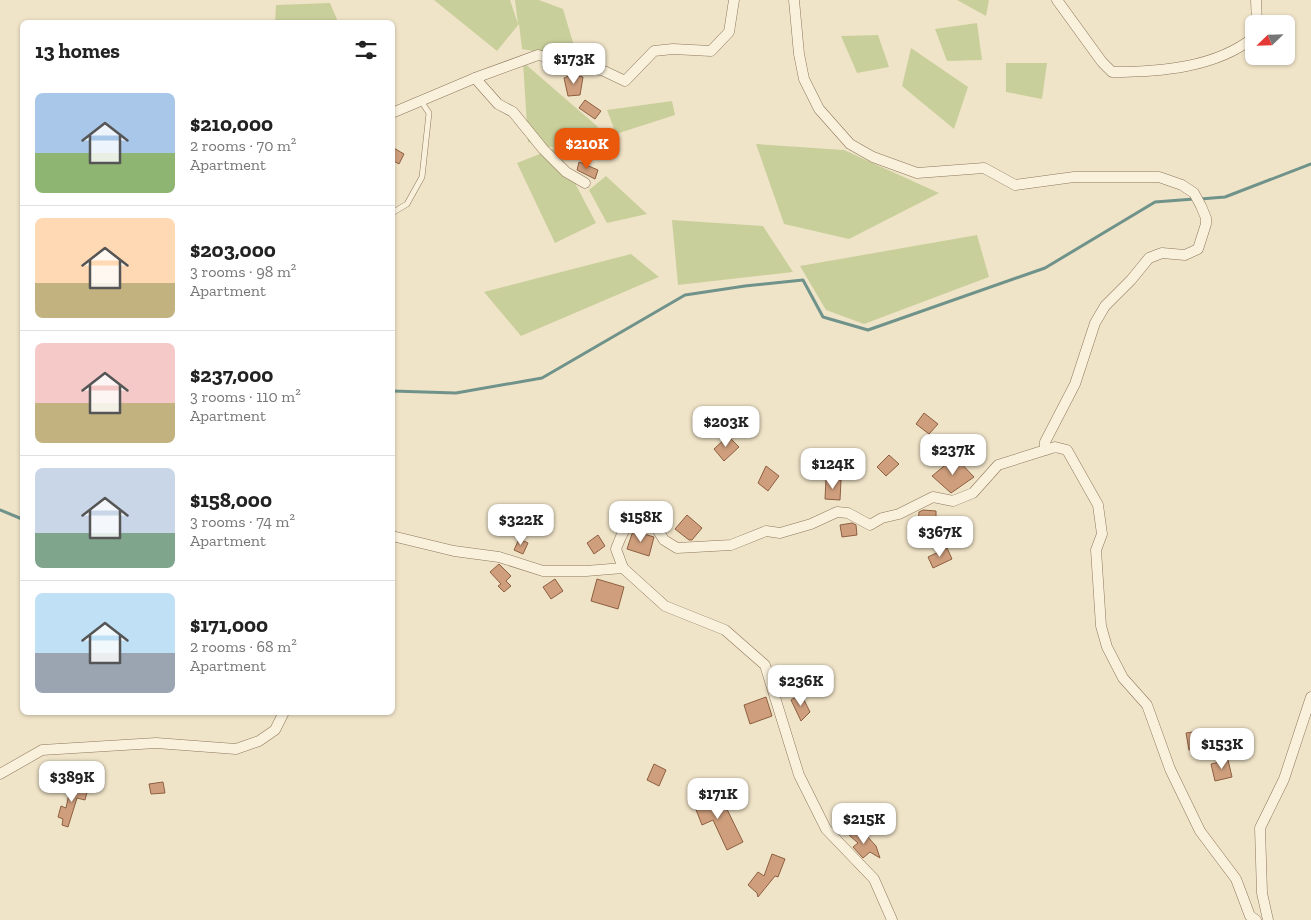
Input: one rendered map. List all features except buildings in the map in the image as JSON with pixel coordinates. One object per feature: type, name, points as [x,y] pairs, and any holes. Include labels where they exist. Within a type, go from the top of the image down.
[{"type":"street","points":[[395,112],[475,78],[538,55],[604,71],[625,81],[654,50],[711,51],[729,32],[734,0]]},
{"type":"street","points":[[794,0],[799,54],[804,79],[819,109],[850,144],[872,157],[917,173],[984,168],[1015,185],[1074,177],[1159,177],[1182,185],[1194,193],[1206,218],[1198,249],[1186,255],[1162,253],[1149,258],[1131,280],[1105,306],[1095,323],[1075,384],[1045,442],[1045,450]]},
{"type":"street","points":[[1057,0],[1102,62],[1112,72],[1145,72],[1183,67],[1217,58],[1245,44]]},
{"type":"street","points":[[1256,0],[1257,15]]},
{"type":"street","points":[[475,78],[498,104],[513,112],[543,149],[566,172],[585,183]]},
{"type":"street","points":[[892,920],[874,879],[826,829],[799,775],[766,665],[725,630],[665,606],[623,568],[616,549],[625,527],[636,520],[652,522],[664,540],[677,548],[731,545],[766,531],[780,533],[811,524],[836,512],[848,513],[870,525],[882,518],[899,514],[933,496],[953,501],[974,493],[998,465],[1055,447],[1067,450],[1098,505],[1102,534],[1096,550],[1101,626],[1106,647],[1123,678],[1146,704],[1170,769],[1200,831],[1236,879],[1250,916],[1256,920]]},
{"type":"street","points":[[395,537],[454,551],[499,556],[543,571],[586,571],[623,568]]},
{"type":"street","points":[[1268,920],[1262,893],[1260,828],[1284,779],[1311,697]]},
{"type":"street","points":[[0,774],[42,750],[156,743],[236,749],[259,741],[275,730],[282,715]]},
{"type":"lane","points":[[395,213],[406,204],[422,177],[429,114],[421,101]]},
{"type":"green space","points":[[434,0],[510,0],[518,24],[515,0],[539,0],[563,9],[578,59],[522,49],[519,24],[497,51]]},
{"type":"green space","points":[[957,0],[989,0],[986,16]]},
{"type":"green space","points":[[330,3],[337,20],[275,20],[276,5]]},
{"type":"green space","points":[[977,23],[982,60],[947,61],[935,29]]},
{"type":"green space","points":[[878,35],[889,67],[857,73],[841,36]]},
{"type":"green space","points":[[911,48],[968,87],[954,129],[902,86]]},
{"type":"green space","points":[[523,62],[598,127],[581,153],[557,149],[596,223],[555,243],[517,163],[555,148],[528,142]]},
{"type":"green space","points":[[1006,63],[1047,63],[1042,99],[1006,92]]},
{"type":"green space","points":[[672,101],[675,115],[616,134],[607,110]]},
{"type":"green space","points":[[756,144],[844,150],[939,193],[849,239],[784,224]]},
{"type":"green space","points":[[606,176],[647,214],[607,223],[589,190]]},
{"type":"green space","points":[[672,220],[763,226],[793,272],[678,285]]},
{"type":"green space","points":[[977,235],[989,277],[864,324],[826,310],[800,266]]},
{"type":"green space","points":[[631,254],[659,277],[521,336],[484,292]]},
{"type":"waterway","points":[[1200,199],[1225,197],[1311,164]]},
{"type":"waterway","points":[[395,391],[456,393],[542,378],[685,295],[745,286],[803,280],[823,317],[868,330],[1045,268],[1155,202],[1194,199]]},
{"type":"waterway","points":[[0,510],[20,518]]}]
